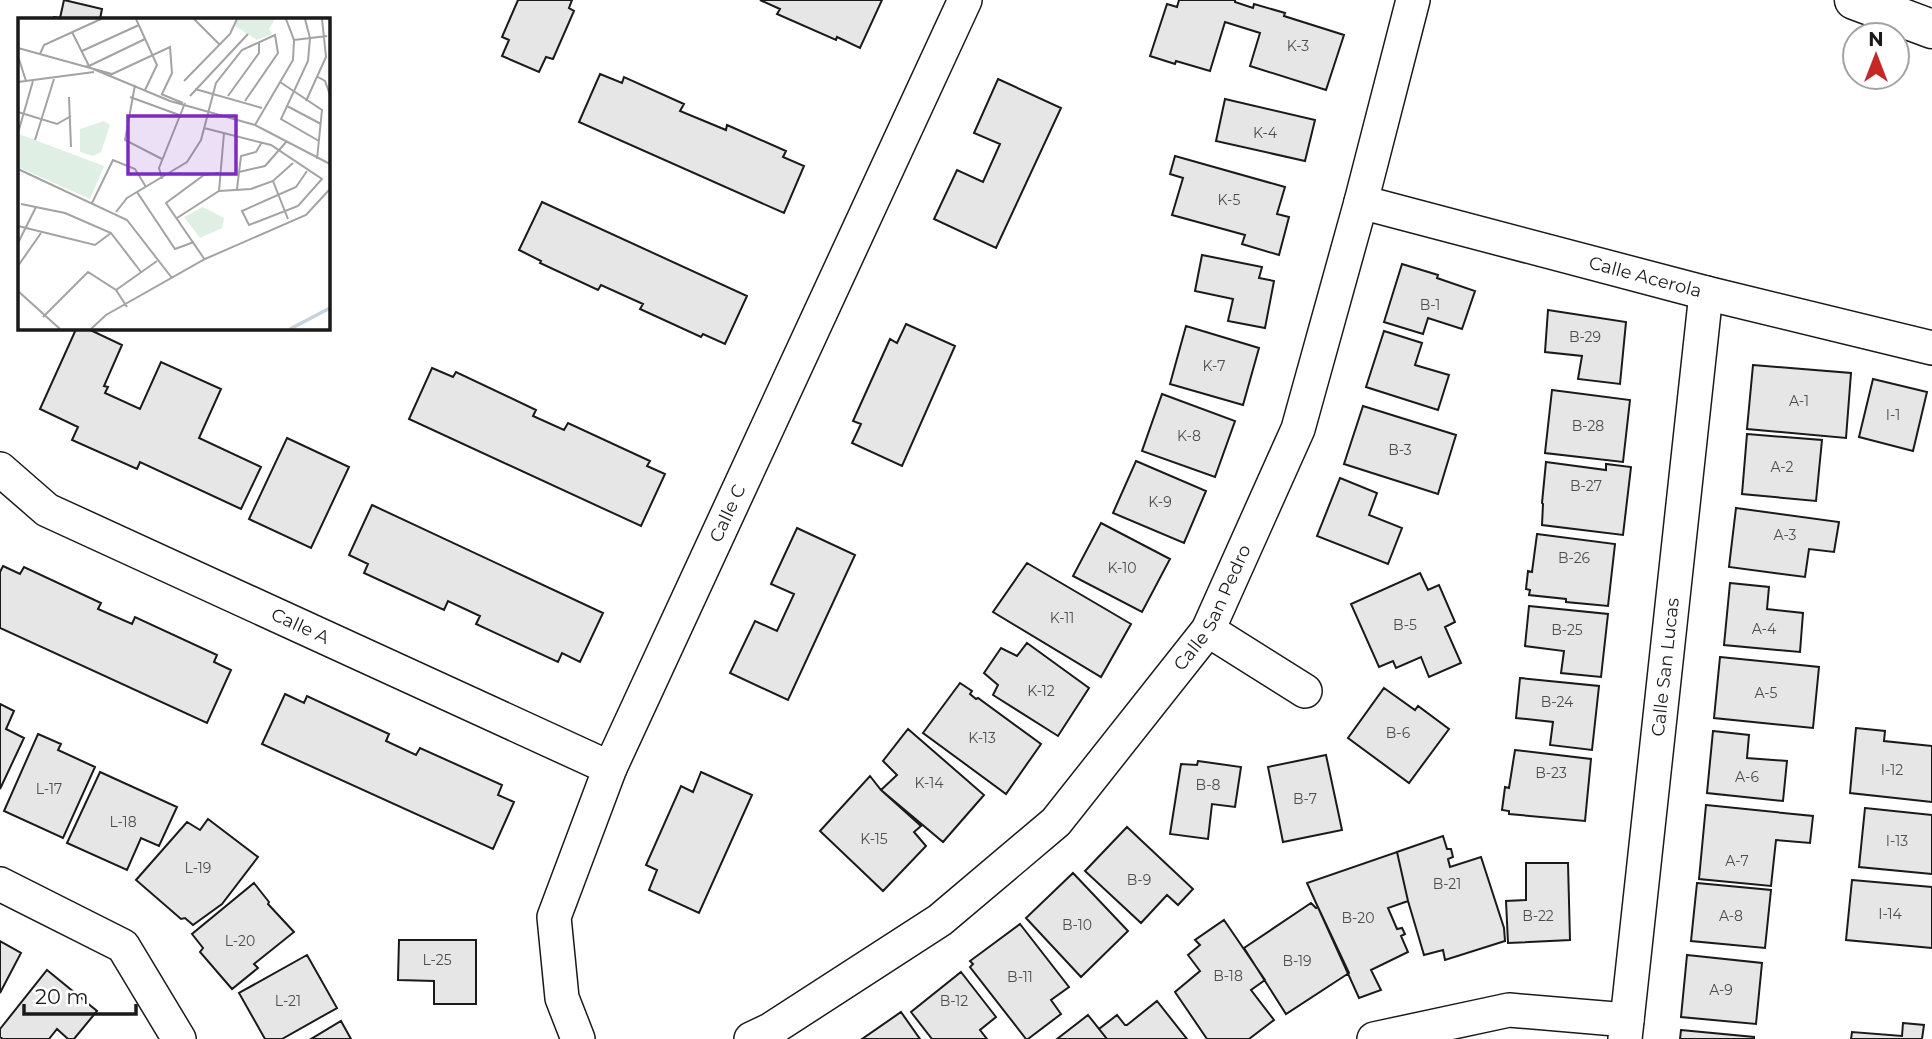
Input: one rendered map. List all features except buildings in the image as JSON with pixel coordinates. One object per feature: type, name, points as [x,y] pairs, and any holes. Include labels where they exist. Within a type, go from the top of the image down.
[{"type":"street","name":"Calle C","points":[[578,1039],[562,998],[554,917],[610,768],[964,0]]},
{"type":"street","name":"Calle San Pedro","points":[[766,1036],[940,920],[1056,822],[1208,630],[1298,429],[1413,0]]},
{"type":"street","points":[[1854,0],[1932,29]]},
{"type":"street","name":"Calle Acerola","points":[[1361,202],[1706,293],[1932,348]]},
{"type":"street","name":"Calle San Lucas","points":[[1626,1029],[1706,293]]},
{"type":"street","name":"Calle A","points":[[0,469],[47,510],[610,768]]},
{"type":"street","points":[[1208,630],[1305,691]]},
{"type":"street","points":[[0,884],[123,946],[179,1039]]},
{"type":"street","points":[[1374,1039],[1509,1010],[1626,1029]]}]
